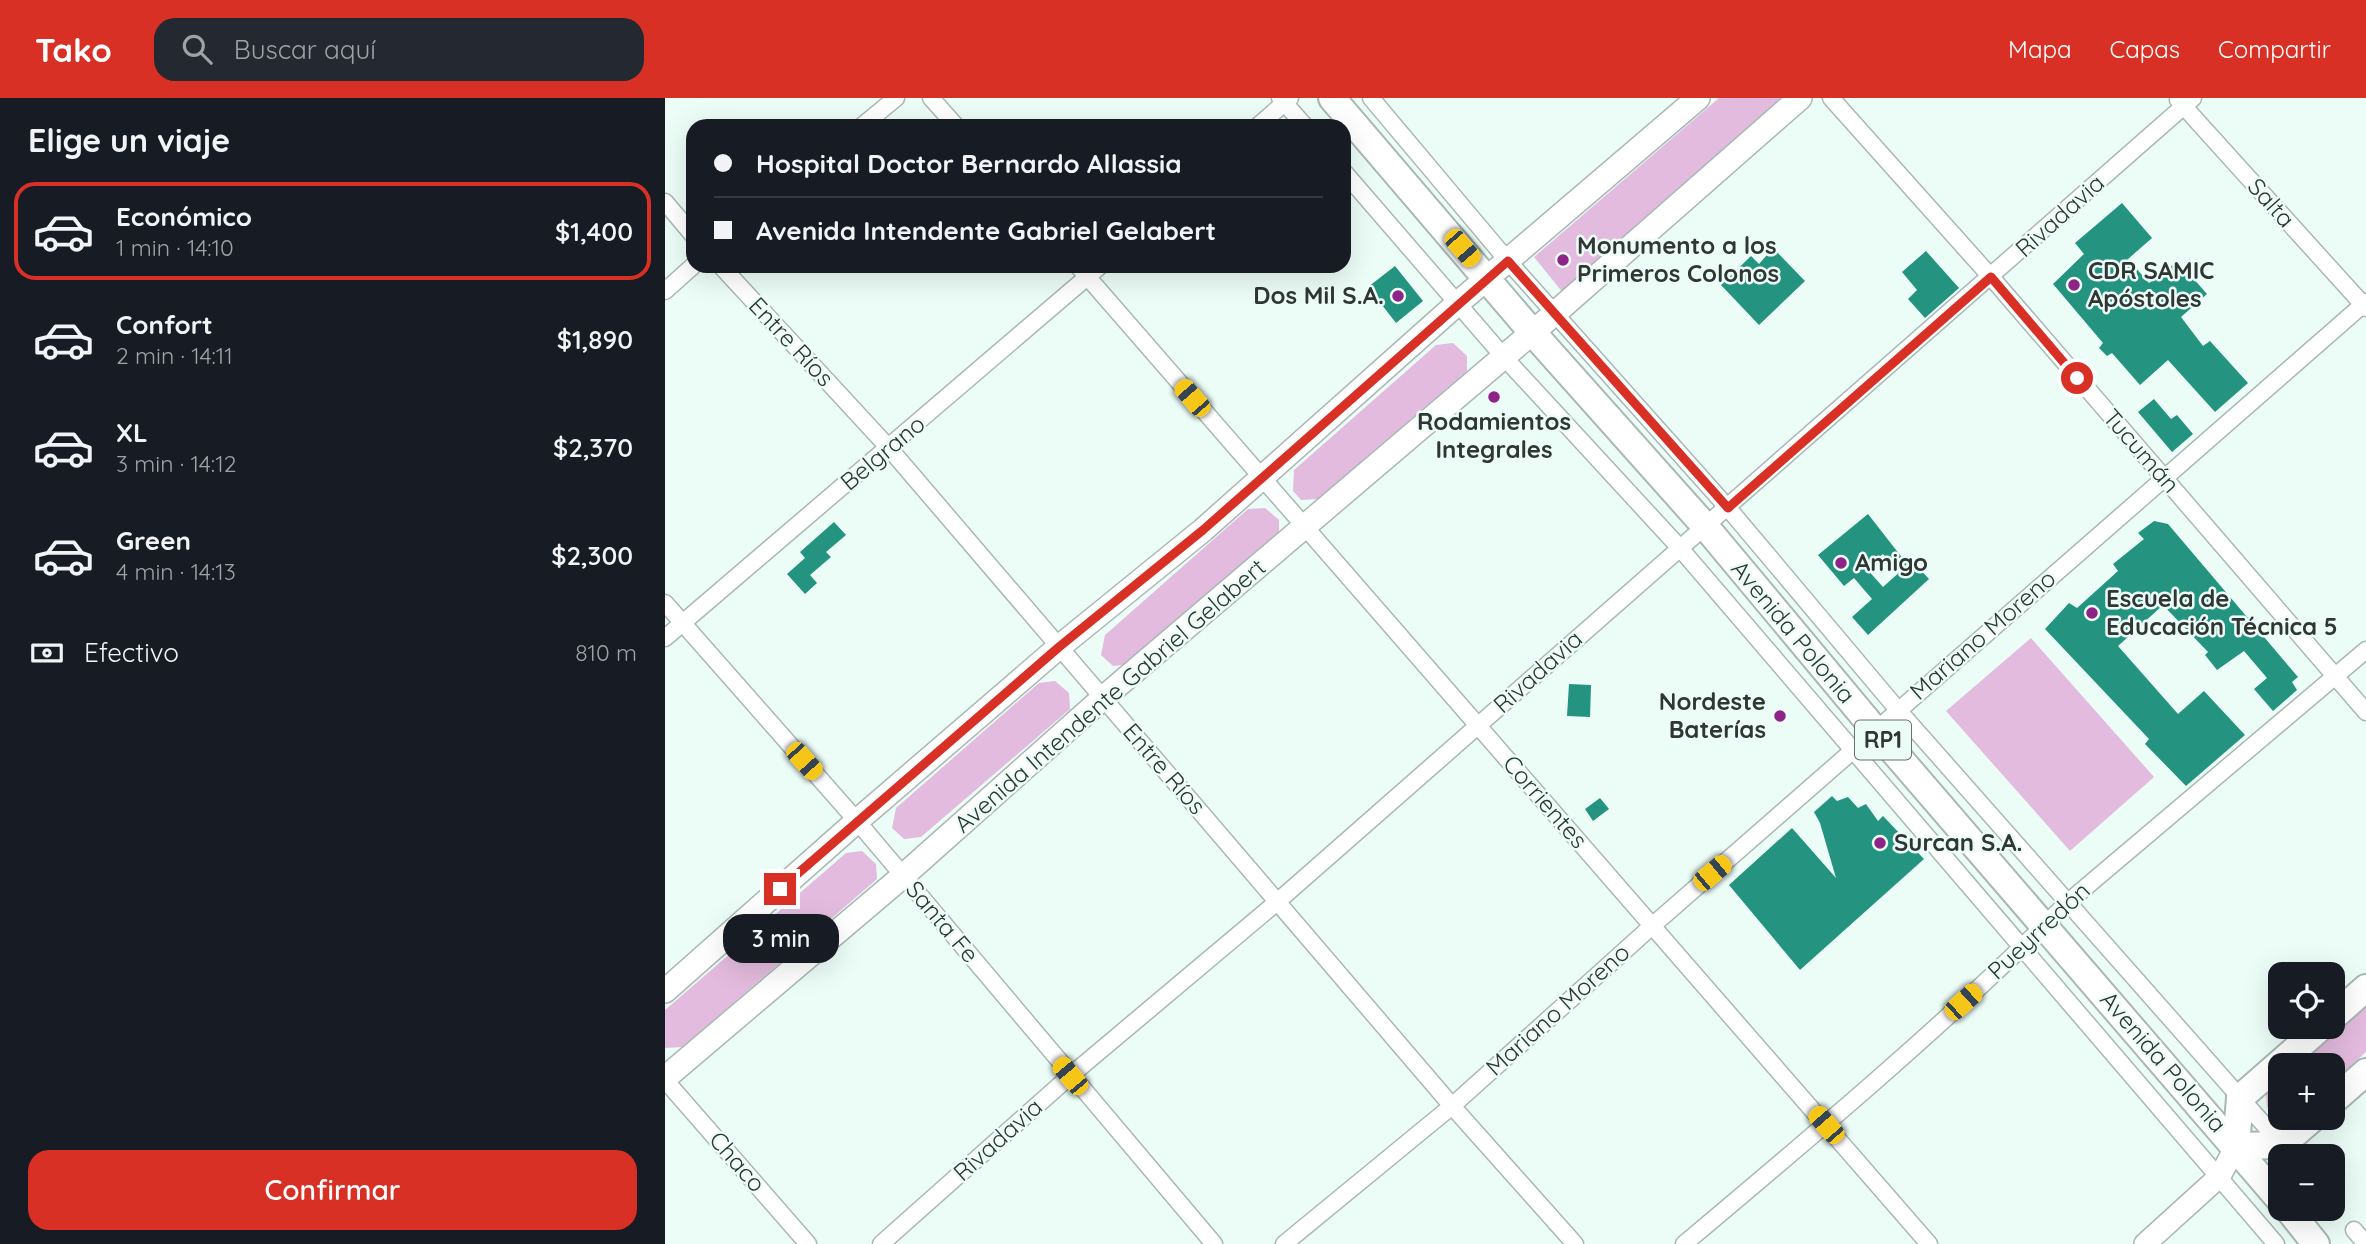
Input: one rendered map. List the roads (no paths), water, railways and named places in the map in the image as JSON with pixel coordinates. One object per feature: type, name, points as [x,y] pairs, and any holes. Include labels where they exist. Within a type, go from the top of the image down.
[{"type":"main road","name":"Avenida Polonia","points":[[1332,98],[1498,270],[1532,332],[1705,526],[1876,731],[2268,1185]]},
{"type":"main road","points":[[665,991],[1059,647],[1262,479],[1458,303],[1698,98]]},
{"type":"main road","name":"Avenida Intendente Gabriel Gelabert","points":[[665,1079],[904,876],[1103,698],[1554,314],[1800,98]]},
{"type":"main road","points":[[2345,1006],[2366,988]]},
{"type":"main road","points":[[2268,1145],[2236,1146],[2240,1098],[2307,1039]]},
{"type":"main road","points":[[2345,1090],[2366,1072]]},
{"type":"main road","points":[[2283,1144],[2299,1130]]},
{"type":"main road","points":[[2298,1221],[2316,1244]]},
{"type":"street","points":[[870,119],[896,98]]},
{"type":"street","points":[[931,98],[950,119]]},
{"type":"street","name":"Avenida Polonia","points":[[1371,98],[1498,270],[1554,314],[1728,508],[1898,710],[2281,1144]]},
{"type":"street","name":"Tucumán","points":[[1831,98],[1991,277],[2366,712]]},
{"type":"street","points":[[1265,119],[1285,100],[1300,119]]},
{"type":"street","name":"Rivadavia","points":[[881,1244],[1070,1076],[1277,902],[1679,547],[1728,508],[1991,277],[2184,101]]},
{"type":"street","name":"Salta","points":[[2184,101],[2365,305]]},
{"type":"street","points":[[1351,180],[1503,356],[1679,547],[2276,1244]]},
{"type":"street","points":[[665,202],[686,227]]},
{"type":"street","points":[[665,291],[686,272]]},
{"type":"street","name":"Entre Ríos","points":[[727,273],[889,448],[1452,1106],[1575,1244]]},
{"type":"street","name":"Belgrano","points":[[665,638],[889,448],[1082,273]]},
{"type":"street","name":"Corrientes","points":[[1084,273],[1929,1244]]},
{"type":"street","name":"Mariano Moreno","points":[[1284,1244],[1452,1106],[1898,710],[2365,305]]},
{"type":"street","name":"Santa Fe","points":[[665,603],[857,821],[1214,1244]]},
{"type":"street","name":"Pueyrredón","points":[[1683,1244],[1826,1125],[2022,948],[2067,903],[2366,650]]},
{"type":"street","name":"Chaco","points":[[665,1079],[808,1244]]},
{"type":"street","points":[[2145,1244],[2220,1176],[2236,1146]]},
{"type":"street","points":[[2354,1230],[2366,1244]]},
{"type":"place","name":"Monumento a los Primeros Colonos","points":[[1563,260]]},
{"type":"place","name":"CDR SAMIC Apóstoles","points":[[2074,285]]},
{"type":"place","name":"Dos Mil S.A.","points":[[1398,296]]},
{"type":"place","name":"Rodamientos Integrales","points":[[1494,397]]},
{"type":"place","name":"Amigo","points":[[1841,563]]},
{"type":"place","name":"Escuela de Educación Técnica 5","points":[[2092,613]]},
{"type":"place","name":"Nordeste Baterías","points":[[1780,716]]},
{"type":"place","name":"Surcan S.A.","points":[[1880,843]]}]
